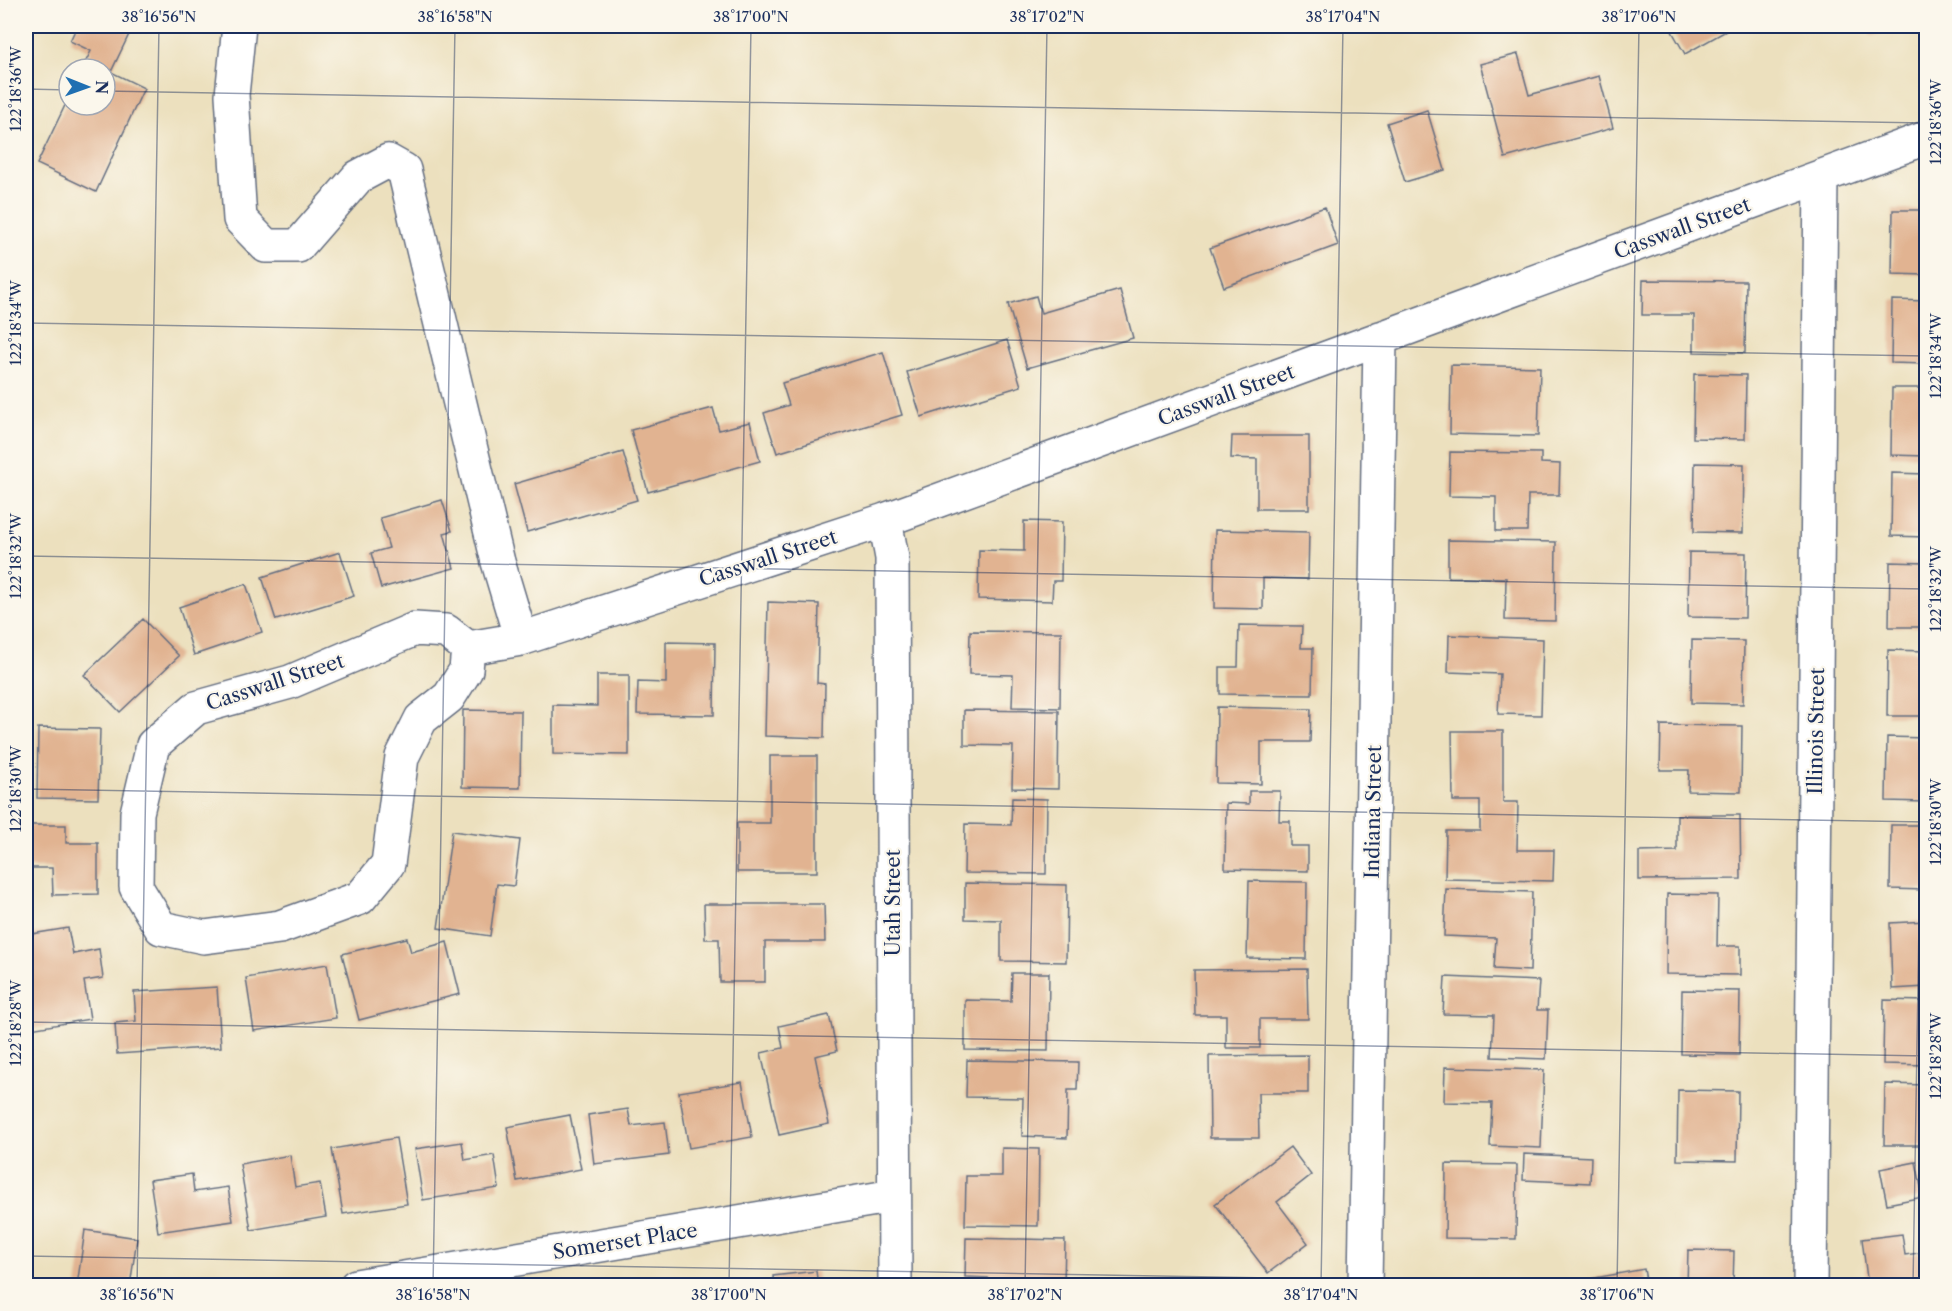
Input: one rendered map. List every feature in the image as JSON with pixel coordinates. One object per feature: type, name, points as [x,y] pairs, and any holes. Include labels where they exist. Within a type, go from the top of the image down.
[{"type":"street","points":[[239,26],[232,95],[240,219],[266,246],[298,246],[358,177],[388,161],[404,170],[498,562],[520,639]]},
{"type":"street","name":"Casswall Street","points":[[468,648],[466,670],[449,697],[421,719],[402,757],[388,864],[360,898],[280,927],[204,937],[161,928],[136,887],[137,813],[153,744],[196,708],[290,682],[415,629],[446,631],[468,648],[520,639],[885,520],[1926,138]]},
{"type":"street","name":"Illinois Street","points":[[1810,1286],[1821,177]]},
{"type":"street","name":"Indiana Street","points":[[1365,1286],[1380,338]]},
{"type":"street","name":"Utah Street","points":[[885,520],[892,558],[896,1286]]},
{"type":"street","name":"Somerset Place","points":[[356,1286],[894,1196]]},
{"type":"building","points":[[77,26],[133,26],[117,59],[117,57],[88,57],[91,51],[70,41]]},
{"type":"building","points":[[1669,26],[1735,26],[1685,54]]},
{"type":"building","points":[[1869,26],[1908,26],[1871,36]]},
{"type":"building","points":[[1518,54],[1529,95],[1599,76],[1613,128],[1505,158],[1480,64]]},
{"type":"building","points":[[117,75],[144,88],[96,192],[37,164],[59,117],[117,117]]},
{"type":"building","points":[[1427,110],[1445,170],[1405,182],[1387,123]]},
{"type":"building","points":[[1325,207],[1338,245],[1224,287],[1210,248]]},
{"type":"building","points":[[1893,210],[1926,210],[1926,275],[1892,274]]},
{"type":"building","points":[[1643,280],[1746,281],[1745,353],[1694,352],[1694,315],[1642,315]]},
{"type":"building","points":[[1120,290],[1133,338],[1027,368],[1008,304],[1036,296],[1041,313]]},
{"type":"building","points":[[1892,300],[1926,301],[1926,364],[1891,363]]},
{"type":"building","points":[[1007,340],[1021,386],[921,417],[907,372]]},
{"type":"building","points":[[883,352],[902,415],[777,453],[764,413],[789,405],[782,383]]},
{"type":"building","points":[[1451,365],[1540,367],[1538,436],[1450,434]]},
{"type":"building","points":[[1694,374],[1746,375],[1745,439],[1693,438]]},
{"type":"building","points":[[1892,388],[1926,388],[1926,456],[1891,455]]},
{"type":"building","points":[[713,408],[719,430],[750,422],[760,461],[648,492],[631,430]]},
{"type":"building","points":[[1232,436],[1309,436],[1309,509],[1257,509],[1257,459],[1231,458]]},
{"type":"building","points":[[623,452],[637,500],[527,532],[514,484]]},
{"type":"building","points":[[1450,452],[1541,453],[1541,463],[1560,464],[1559,495],[1528,495],[1527,531],[1496,531],[1496,497],[1449,496]]},
{"type":"building","points":[[1695,463],[1744,464],[1743,533],[1694,532]]},
{"type":"building","points":[[1892,473],[1926,474],[1926,537],[1891,536]]},
{"type":"building","points":[[442,500],[452,531],[444,533],[454,568],[381,588],[371,553],[389,548],[380,518]]},
{"type":"building","points":[[1024,521],[1062,522],[1061,581],[1053,581],[1052,601],[978,599],[979,550],[1024,551]]},
{"type":"building","points":[[1215,530],[1309,532],[1308,579],[1263,578],[1263,609],[1214,608]]},
{"type":"building","points":[[1448,540],[1556,542],[1555,621],[1505,620],[1506,578],[1448,577]]},
{"type":"building","points":[[340,552],[354,596],[276,620],[262,577]]},
{"type":"building","points":[[1689,552],[1746,553],[1745,618],[1688,617]]},
{"type":"building","points":[[1890,562],[1926,563],[1926,627],[1889,627]]},
{"type":"building","points":[[246,584],[262,632],[194,655],[179,607]]},
{"type":"building","points":[[768,602],[819,604],[817,683],[825,684],[824,738],[765,736]]},
{"type":"building","points":[[143,619],[179,656],[120,712],[84,675]]},
{"type":"building","points":[[1239,625],[1302,626],[1301,648],[1313,648],[1312,695],[1220,694],[1220,667],[1238,667]]},
{"type":"building","points":[[970,631],[1061,632],[1060,708],[1012,707],[1013,675],[969,674]]},
{"type":"building","points":[[1449,635],[1543,639],[1541,715],[1498,714],[1500,674],[1448,672]]},
{"type":"building","points":[[1692,640],[1744,641],[1743,704],[1691,703]]},
{"type":"building","points":[[666,642],[715,643],[714,715],[637,714],[638,682],[666,683]]},
{"type":"building","points":[[1888,650],[1926,651],[1926,716],[1887,716]]},
{"type":"building","points":[[597,675],[629,675],[629,755],[553,754],[553,705],[597,706]]},
{"type":"building","points":[[1217,707],[1311,709],[1310,742],[1261,742],[1261,784],[1216,783]]},
{"type":"building","points":[[463,710],[521,711],[520,788],[462,787]]},
{"type":"building","points":[[964,710],[1059,711],[1058,789],[1012,788],[1013,746],[964,745]]},
{"type":"building","points":[[1661,725],[1742,726],[1741,792],[1688,791],[1689,770],[1660,770]]},
{"type":"building","points":[[38,728],[100,729],[98,799],[37,798]]},
{"type":"building","points":[[1452,731],[1503,731],[1503,802],[1518,802],[1517,850],[1554,850],[1553,881],[1445,879],[1446,831],[1480,831],[1480,801],[1453,801]]},
{"type":"building","points":[[1887,737],[1926,738],[1926,802],[1886,801]]},
{"type":"building","points":[[770,756],[817,756],[817,872],[737,872],[737,823],[770,823]]},
{"type":"building","points":[[1249,791],[1280,791],[1279,821],[1290,821],[1290,846],[1308,846],[1308,871],[1225,869],[1226,803],[1249,804]]},
{"type":"building","points":[[1012,798],[1047,799],[1046,874],[964,873],[965,824],[1011,825]]},
{"type":"building","points":[[1677,815],[1740,815],[1741,879],[1639,880],[1639,852],[1677,851]]},
{"type":"building","points":[[28,825],[66,825],[66,843],[98,843],[98,894],[53,895],[52,868],[29,868]]},
{"type":"building","points":[[1891,825],[1926,825],[1926,890],[1890,889]]},
{"type":"building","points":[[452,831],[520,840],[514,886],[497,884],[490,936],[438,928]]},
{"type":"building","points":[[1249,881],[1307,882],[1306,959],[1247,958]]},
{"type":"building","points":[[965,883],[1067,885],[1066,962],[1001,961],[1001,920],[965,919]]},
{"type":"building","points":[[1446,889],[1532,892],[1530,971],[1494,969],[1496,938],[1444,936]]},
{"type":"building","points":[[1667,894],[1718,895],[1717,946],[1740,946],[1740,975],[1666,974]]},
{"type":"building","points":[[704,904],[824,904],[825,942],[765,942],[765,982],[720,982],[719,939],[705,939]]},
{"type":"building","points":[[1926,921],[1926,987],[1892,989],[1890,923]]},
{"type":"building","points":[[68,928],[73,954],[99,949],[103,978],[84,981],[90,1019],[31,1029],[26,999],[26,935]]},
{"type":"building","points":[[407,938],[411,952],[447,942],[460,994],[359,1020],[342,954]]},
{"type":"building","points":[[327,964],[336,1018],[254,1031],[246,978]]},
{"type":"building","points":[[1307,969],[1308,1019],[1260,1019],[1260,1048],[1226,1048],[1226,1015],[1195,1015],[1194,970]]},
{"type":"building","points":[[1012,973],[1049,973],[1048,1051],[965,1050],[965,1000],[1011,1001]]},
{"type":"building","points":[[1445,977],[1539,981],[1537,1010],[1548,1010],[1546,1059],[1492,1057],[1494,1015],[1443,1014]]},
{"type":"building","points":[[217,987],[221,1047],[117,1054],[115,1023],[136,1021],[134,992]]},
{"type":"building","points":[[1682,990],[1740,991],[1739,1055],[1681,1054]]},
{"type":"building","points":[[1884,1000],[1926,1001],[1926,1065],[1883,1064]]},
{"type":"building","points":[[829,1015],[837,1051],[815,1056],[829,1124],[779,1135],[761,1053],[783,1048],[779,1026]]},
{"type":"building","points":[[1308,1055],[1308,1093],[1258,1093],[1259,1138],[1210,1138],[1209,1056]]},
{"type":"building","points":[[967,1060],[1078,1062],[1077,1090],[1068,1090],[1067,1138],[1022,1136],[1023,1098],[966,1097]]},
{"type":"building","points":[[1445,1067],[1544,1070],[1541,1148],[1490,1146],[1492,1103],[1444,1102]]},
{"type":"building","points":[[742,1082],[752,1137],[689,1148],[679,1092]]},
{"type":"building","points":[[1885,1084],[1926,1085],[1926,1145],[1884,1145]]},
{"type":"building","points":[[1678,1090],[1738,1091],[1737,1161],[1677,1160]]},
{"type":"building","points":[[628,1109],[631,1126],[665,1122],[669,1155],[594,1164],[588,1115]]},
{"type":"building","points":[[570,1115],[581,1169],[517,1181],[507,1127]]},
{"type":"building","points":[[396,1138],[407,1204],[343,1214],[332,1149]]},
{"type":"building","points":[[462,1142],[465,1160],[494,1155],[499,1188],[423,1200],[415,1149]]},
{"type":"building","points":[[1290,1147],[1311,1175],[1277,1202],[1308,1243],[1268,1273],[1215,1204]]},
{"type":"building","points":[[1002,1148],[1039,1149],[1038,1226],[965,1225],[966,1176],[1002,1176]]},
{"type":"building","points":[[1524,1154],[1591,1157],[1590,1183],[1523,1180]]},
{"type":"building","points":[[290,1155],[295,1187],[320,1183],[326,1217],[251,1230],[240,1164]]},
{"type":"building","points":[[1916,1162],[1923,1197],[1887,1204],[1880,1169]]},
{"type":"building","points":[[1446,1164],[1517,1165],[1516,1239],[1445,1238]]},
{"type":"building","points":[[192,1174],[194,1192],[228,1187],[233,1221],[158,1232],[150,1180]]},
{"type":"building","points":[[85,1230],[137,1238],[130,1286],[77,1286]]},
{"type":"building","points":[[1902,1234],[1905,1255],[1926,1252],[1926,1286],[1868,1286],[1862,1239]]},
{"type":"building","points":[[966,1238],[1065,1240],[1064,1286],[988,1286],[988,1278],[965,1277]]},
{"type":"building","points":[[1688,1250],[1734,1251],[1733,1286],[1687,1286]]},
{"type":"building","points":[[1644,1269],[1647,1286],[1579,1286],[1578,1281]]},
{"type":"building","points":[[816,1271],[818,1286],[774,1286],[773,1276]]}]
